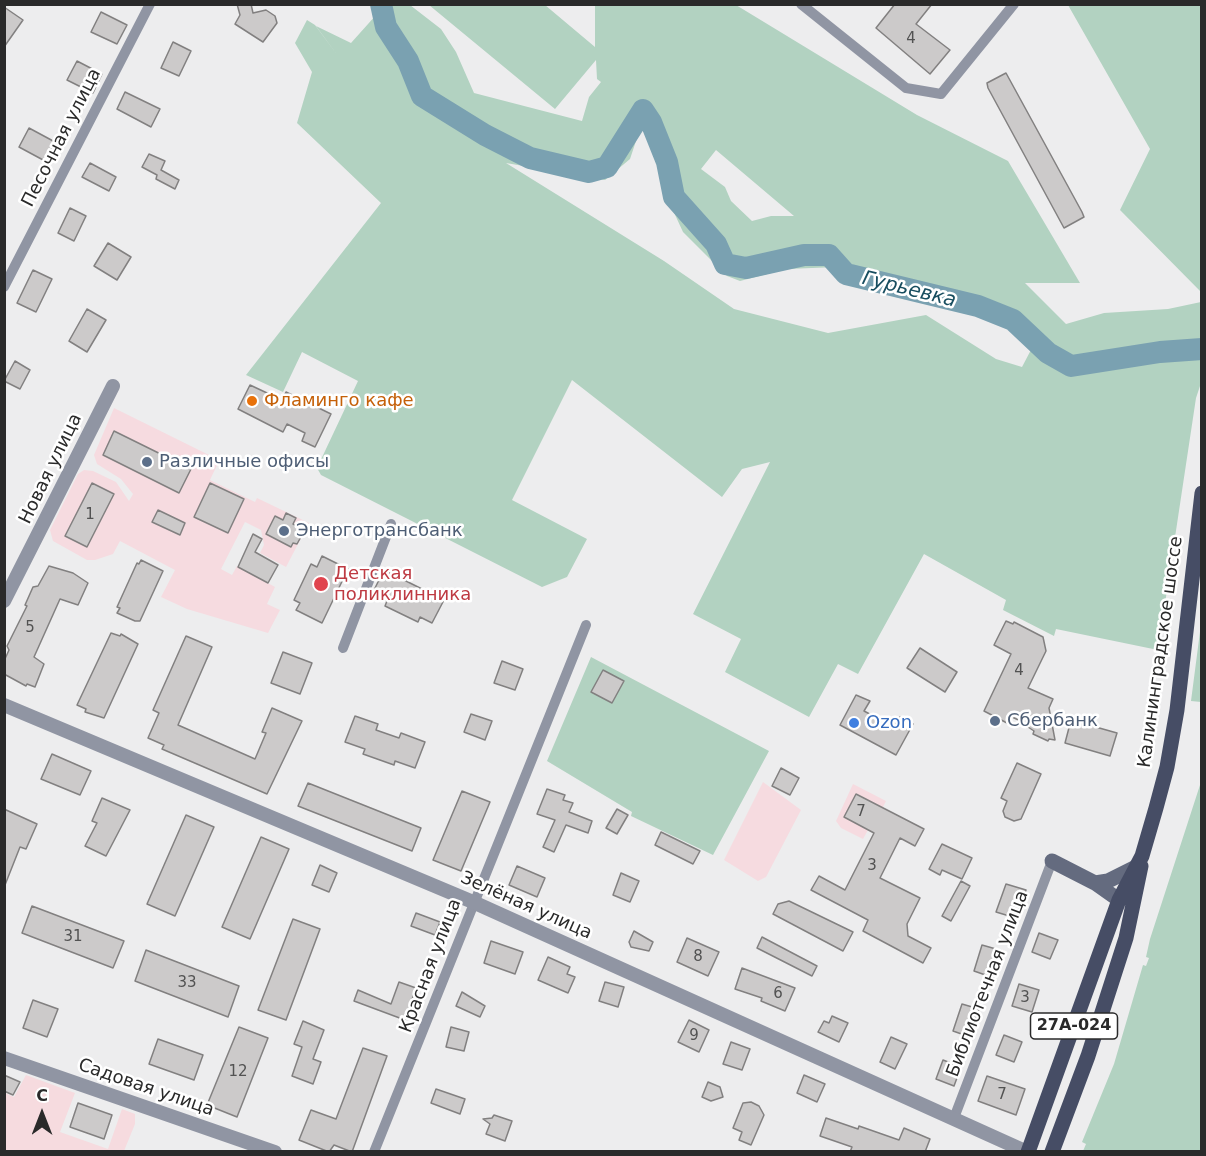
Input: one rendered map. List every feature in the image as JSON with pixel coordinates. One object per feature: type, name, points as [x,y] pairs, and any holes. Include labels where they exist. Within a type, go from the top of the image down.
[{"type":"main road","name":"Калининградское шоссе","points":[[1139,869],[1167,767],[1177,710],[1202,493]]},
{"type":"main road","points":[[1052,861],[1118,895],[1139,869]]},
{"type":"main road","points":[[1095,883],[1139,869]]},
{"type":"main road","name":"27А-024","points":[[1052,1152],[1088,1056],[1126,938],[1139,869]]},
{"type":"main road","name":"27А-024","points":[[1118,895],[1125,909],[1126,938]]},
{"type":"main road","name":"27А-024","points":[[1028,1152],[1118,895]]},
{"type":"street","name":"Песочная улица","points":[[4,287],[150,4]]},
{"type":"street","points":[[801,4],[906,88],[941,94],[1014,4]]},
{"type":"street","name":"Новая улица","points":[[4,601],[113,386]]},
{"type":"street","points":[[343,648],[391,524]]},
{"type":"street","name":"Красная улица","points":[[374,1152],[586,625]]},
{"type":"street","name":"Зелёная улица","points":[[4,705],[473,902],[1028,1152]]},
{"type":"street","name":"Библиотечная улица","points":[[954,1118],[1052,861]]},
{"type":"street","name":"Садовая улица","points":[[4,1058],[275,1152]]},
{"type":"shaded area","points":[[114,408],[209,455],[208,458],[218,463],[210,480],[255,502],[257,498],[309,523],[286,567],[260,553],[264,545],[261,530],[245,522],[221,569],[232,575],[237,566],[275,587],[267,604],[280,610],[268,633],[187,609],[161,597],[175,570],[120,541],[113,554],[87,560],[53,541],[50,530],[78,474],[84,470],[93,471],[116,482],[129,501],[133,494],[121,479],[97,464],[94,455]]},
{"type":"shaded area","points":[[763,782],[801,810],[766,877],[758,881],[724,860]]},
{"type":"shaded area","points":[[853,784],[886,801],[872,829],[868,830],[863,839],[841,828],[836,821]]},
{"type":"shaded area","points":[[26,1075],[75,1093],[60,1132],[108,1149],[122,1109],[135,1114],[135,1124],[124,1151],[5,1151],[5,1093],[14,1097]]},
{"type":"green space","points":[[385,5],[410,5],[441,29],[456,52],[474,93],[582,121],[589,97],[601,82],[597,79],[596,60],[555,109],[429,5],[545,5],[595,47],[595,5],[736,5],[917,115],[1008,161],[1080,283],[1025,283],[1066,324],[1104,313],[1168,309],[1201,302],[1201,383],[1196,398],[1158,650],[1056,629],[1054,636],[1003,610],[1006,600],[924,554],[858,674],[838,664],[809,717],[725,672],[741,639],[693,614],[770,462],[742,469],[722,497],[572,380],[512,500],[587,539],[567,577],[542,587],[321,475],[317,468],[358,381],[302,352],[283,392],[246,375],[381,203],[297,123],[312,72],[295,43],[307,20],[315,25],[338,56],[316,26],[351,43]],"holes":[[[643,120],[656,130],[671,206],[683,232],[727,276],[740,281],[787,269],[837,267],[847,278],[896,297],[941,306],[956,305],[1014,327],[1033,346],[1022,367],[996,359],[926,315],[828,333],[734,309],[664,261],[506,163],[605,180],[630,159]],[[716,150],[794,216],[771,216],[752,221],[731,201],[725,187],[701,169]]]},
{"type":"green space","points":[[1068,5],[1201,5],[1201,292],[1120,210],[1150,149]]},
{"type":"green space","points":[[1201,624],[1201,702],[1191,701]]},
{"type":"green space","points":[[591,657],[769,751],[713,855],[631,816],[632,812],[547,761]]},
{"type":"green space","points":[[1200,785],[1201,1151],[1083,1151],[1086,1144],[1082,1142],[1114,1064],[1143,965],[1146,966],[1149,958],[1146,957],[1150,939]]},
{"type":"building","points":[[237,4],[251,4],[253,13],[266,10],[275,16],[277,23],[263,42],[235,24],[240,15]]},
{"type":"building","points":[[895,4],[932,4],[916,24],[950,50],[930,74],[876,28]]},
{"type":"building","points":[[4,7],[23,20],[4,47]]},
{"type":"building","points":[[101,12],[127,25],[117,44],[91,32]]},
{"type":"building","points":[[173,42],[191,51],[179,76],[161,68]]},
{"type":"building","points":[[77,61],[102,74],[93,93],[67,80]]},
{"type":"building","points":[[1006,73],[1084,217],[1064,228],[988,88],[987,83]]},
{"type":"building","points":[[125,92],[160,109],[151,127],[117,109]]},
{"type":"building","points":[[29,128],[55,142],[45,161],[19,147]]},
{"type":"building","points":[[149,154],[165,161],[161,170],[179,180],[175,189],[156,179],[157,175],[142,167]]},
{"type":"building","points":[[90,163],[116,177],[109,191],[82,177]]},
{"type":"building","points":[[70,208],[86,216],[74,241],[58,233]]},
{"type":"building","points":[[108,243],[131,257],[117,280],[94,266]]},
{"type":"building","points":[[33,270],[52,279],[36,312],[17,303]]},
{"type":"building","points":[[87,309],[106,320],[87,352],[69,341]]},
{"type":"building","points":[[15,361],[30,370],[20,389],[4,381]]},
{"type":"building","points":[[250,385],[282,400],[286,392],[331,414],[315,447],[302,441],[305,433],[287,424],[283,432],[238,409]]},
{"type":"building","name":"Различные офисы","points":[[114,431],[191,469],[179,493],[103,455]]},
{"type":"building","points":[[92,483],[114,494],[87,547],[65,536]]},
{"type":"building","points":[[210,483],[244,499],[228,533],[194,517]]},
{"type":"building","points":[[158,510],[185,523],[180,535],[152,522]]},
{"type":"building","name":"Энерготрансбанк","points":[[286,513],[296,518],[293,524],[301,528],[298,533],[302,535],[297,544],[293,543],[291,547],[266,534],[275,516],[283,520]]},
{"type":"building","points":[[253,534],[262,539],[255,552],[278,565],[268,583],[238,567]]},
{"type":"building","name":"Детская поликлинника","points":[[322,556],[348,569],[322,623],[296,610],[300,603],[294,600],[311,564],[317,567]]},
{"type":"building","points":[[141,560],[163,571],[140,621],[135,621],[117,613],[120,608],[117,607],[137,563],[139,564]]},
{"type":"building","points":[[49,566],[73,573],[88,583],[78,605],[60,599],[34,657],[44,664],[35,687],[27,684],[26,686],[4,674],[4,661],[9,650],[7,646],[27,606],[25,605],[33,587],[38,586]]},
{"type":"building","points":[[384,570],[444,600],[432,623],[420,617],[418,622],[385,606],[387,601],[372,594]]},
{"type":"building","points":[[1006,621],[1013,624],[1014,622],[1043,637],[1046,651],[1028,688],[1053,699],[1049,708],[1055,740],[1049,739],[1048,741],[1033,734],[1034,731],[1028,727],[1029,725],[1010,716],[1007,723],[984,711],[1011,654],[994,645]]},
{"type":"building","points":[[111,633],[120,636],[121,634],[138,644],[104,718],[85,712],[86,709],[77,705]]},
{"type":"building","points":[[186,636],[212,647],[178,725],[255,759],[266,733],[262,732],[272,708],[302,721],[267,794],[162,749],[164,745],[148,738],[159,713],[153,710]]},
{"type":"building","points":[[920,648],[957,672],[945,692],[907,668]]},
{"type":"building","points":[[283,652],[312,663],[300,694],[271,683]]},
{"type":"building","points":[[502,661],[523,669],[515,690],[494,683]]},
{"type":"building","points":[[603,670],[624,681],[612,703],[591,692]]},
{"type":"building","points":[[856,695],[870,701],[864,711],[894,727],[900,717],[913,724],[896,755],[840,725]]},
{"type":"building","points":[[471,714],[492,721],[485,740],[464,732]]},
{"type":"building","points":[[355,716],[378,724],[376,730],[399,738],[401,733],[425,742],[415,768],[395,761],[394,765],[363,754],[365,749],[345,742]]},
{"type":"building","points":[[1071,720],[1117,733],[1110,756],[1065,743]]},
{"type":"building","points":[[52,754],[91,771],[80,795],[41,779]]},
{"type":"building","points":[[1017,763],[1041,774],[1021,819],[1014,821],[1005,817],[1003,811],[1007,801],[1001,798]]},
{"type":"building","points":[[781,768],[799,778],[790,795],[772,786]]},
{"type":"building","points":[[308,783],[421,828],[412,851],[298,806]]},
{"type":"building","points":[[547,789],[565,795],[563,800],[573,803],[569,812],[592,821],[588,833],[566,825],[554,852],[543,847],[555,820],[537,814]]},
{"type":"building","points":[[462,791],[490,802],[461,871],[433,860]]},
{"type":"building","points":[[856,794],[924,829],[915,846],[900,838],[880,878],[920,898],[907,924],[908,936],[931,948],[923,963],[863,931],[868,920],[811,890],[819,876],[845,890],[874,833],[844,817]]},
{"type":"building","points":[[102,798],[130,810],[106,856],[85,846],[97,823],[92,821]]},
{"type":"building","points":[[4,809],[37,824],[26,849],[20,847],[5,885]]},
{"type":"building","points":[[617,809],[628,815],[617,834],[606,828]]},
{"type":"building","points":[[186,815],[214,827],[175,916],[147,904]]},
{"type":"building","points":[[661,832],[700,851],[693,864],[655,845]]},
{"type":"building","points":[[261,837],[289,849],[250,939],[222,927]]},
{"type":"building","points":[[942,844],[972,858],[962,879],[942,870],[940,875],[929,869]]},
{"type":"building","points":[[320,865],[337,873],[329,892],[312,885]]},
{"type":"building","points":[[517,866],[545,878],[537,897],[509,885]]},
{"type":"building","points":[[621,873],[639,881],[630,902],[613,895]]},
{"type":"building","points":[[961,881],[970,886],[951,921],[942,916]]},
{"type":"building","points":[[1006,884],[1026,890],[1016,918],[996,912]]},
{"type":"building","points":[[789,901],[853,932],[843,951],[773,914],[778,904]]},
{"type":"building","points":[[32,906],[124,941],[113,968],[22,933]]},
{"type":"building","points":[[416,913],[440,922],[435,935],[411,926]]},
{"type":"building","points":[[293,919],[320,929],[286,1020],[258,1010]]},
{"type":"building","points":[[634,931],[653,942],[649,951],[631,947],[629,942]]},
{"type":"building","points":[[1039,933],[1058,940],[1050,959],[1032,952]]},
{"type":"building","points":[[762,937],[817,966],[812,976],[757,948]]},
{"type":"building","points":[[687,938],[719,952],[708,976],[677,962]]},
{"type":"building","points":[[491,941],[523,952],[515,974],[484,963]]},
{"type":"building","points":[[982,945],[1003,951],[994,978],[974,971]]},
{"type":"building","points":[[146,950],[239,986],[228,1017],[135,981]]},
{"type":"building","points":[[548,957],[570,967],[567,974],[575,977],[568,993],[538,980]]},
{"type":"building","points":[[742,968],[795,988],[785,1011],[761,1001],[762,998],[735,989]]},
{"type":"building","points":[[399,982],[416,988],[405,1020],[354,1001],[358,990],[391,1004]]},
{"type":"building","points":[[605,982],[624,987],[618,1007],[599,1001]]},
{"type":"building","points":[[1019,984],[1039,990],[1032,1012],[1012,1006]]},
{"type":"building","points":[[462,992],[485,1006],[480,1017],[456,1006]]},
{"type":"building","points":[[33,1000],[58,1009],[47,1037],[23,1028]]},
{"type":"building","points":[[962,1004],[979,1009],[970,1037],[953,1031]]},
{"type":"building","points":[[832,1016],[848,1023],[839,1042],[818,1032],[824,1021],[829,1023]]},
{"type":"building","points":[[689,1020],[709,1030],[699,1052],[678,1042]]},
{"type":"building","points":[[303,1021],[324,1030],[313,1059],[321,1062],[313,1084],[292,1076],[302,1047],[294,1044]]},
{"type":"building","points":[[239,1027],[268,1038],[237,1117],[207,1105]]},
{"type":"building","points":[[451,1027],[469,1032],[464,1051],[446,1047]]},
{"type":"building","points":[[1004,1035],[1022,1042],[1014,1062],[996,1055]]},
{"type":"building","points":[[891,1037],[907,1044],[895,1069],[880,1062]]},
{"type":"building","points":[[158,1039],[203,1055],[194,1080],[149,1064]]},
{"type":"building","points":[[731,1042],[750,1049],[742,1070],[723,1064]]},
{"type":"building","points":[[363,1048],[387,1056],[352,1152],[334,1145],[329,1152],[299,1140],[311,1110],[336,1119]]},
{"type":"building","points":[[943,1060],[961,1067],[954,1086],[936,1079]]},
{"type":"building","points":[[4,1075],[20,1082],[13,1095],[4,1091]]},
{"type":"building","points":[[804,1075],[825,1084],[817,1102],[797,1093]]},
{"type":"building","points":[[987,1076],[1025,1089],[1016,1115],[978,1101]]},
{"type":"building","points":[[708,1082],[720,1087],[723,1097],[711,1101],[702,1097]]},
{"type":"building","points":[[436,1089],[465,1099],[460,1114],[431,1103]]},
{"type":"building","points":[[751,1102],[759,1106],[764,1115],[751,1145],[739,1140],[742,1132],[733,1128],[743,1103]]},
{"type":"building","points":[[78,1103],[112,1115],[104,1139],[70,1127]]},
{"type":"building","points":[[494,1115],[512,1121],[505,1141],[486,1134],[490,1124],[483,1119],[492,1118]]},
{"type":"building","points":[[826,1118],[858,1129],[859,1126],[899,1140],[904,1128],[930,1139],[925,1152],[850,1152],[852,1147],[820,1136]]},
{"type":"waterway","name":"Гурьевка","points":[[381,4],[386,27],[408,61],[422,96],[485,135],[530,158],[589,172],[607,167],[643,110],[651,122],[667,162],[674,197],[716,244],[725,264],[746,268],[804,255],[829,255],[846,274],[978,306],[1013,320],[1048,353],[1071,366],[1160,352],[1202,349]]},
{"type":"place","name":"Фламинго кафе","points":[[252,401]]},
{"type":"place","name":"Различные офисы","points":[[147,462]]},
{"type":"place","name":"Энерготрансбанк","points":[[284,531]]},
{"type":"place","name":"Детская поликлинника","points":[[321,584]]},
{"type":"place","name":"Сбербанк","points":[[995,721]]},
{"type":"place","name":"Ozon","points":[[854,723]]}]
